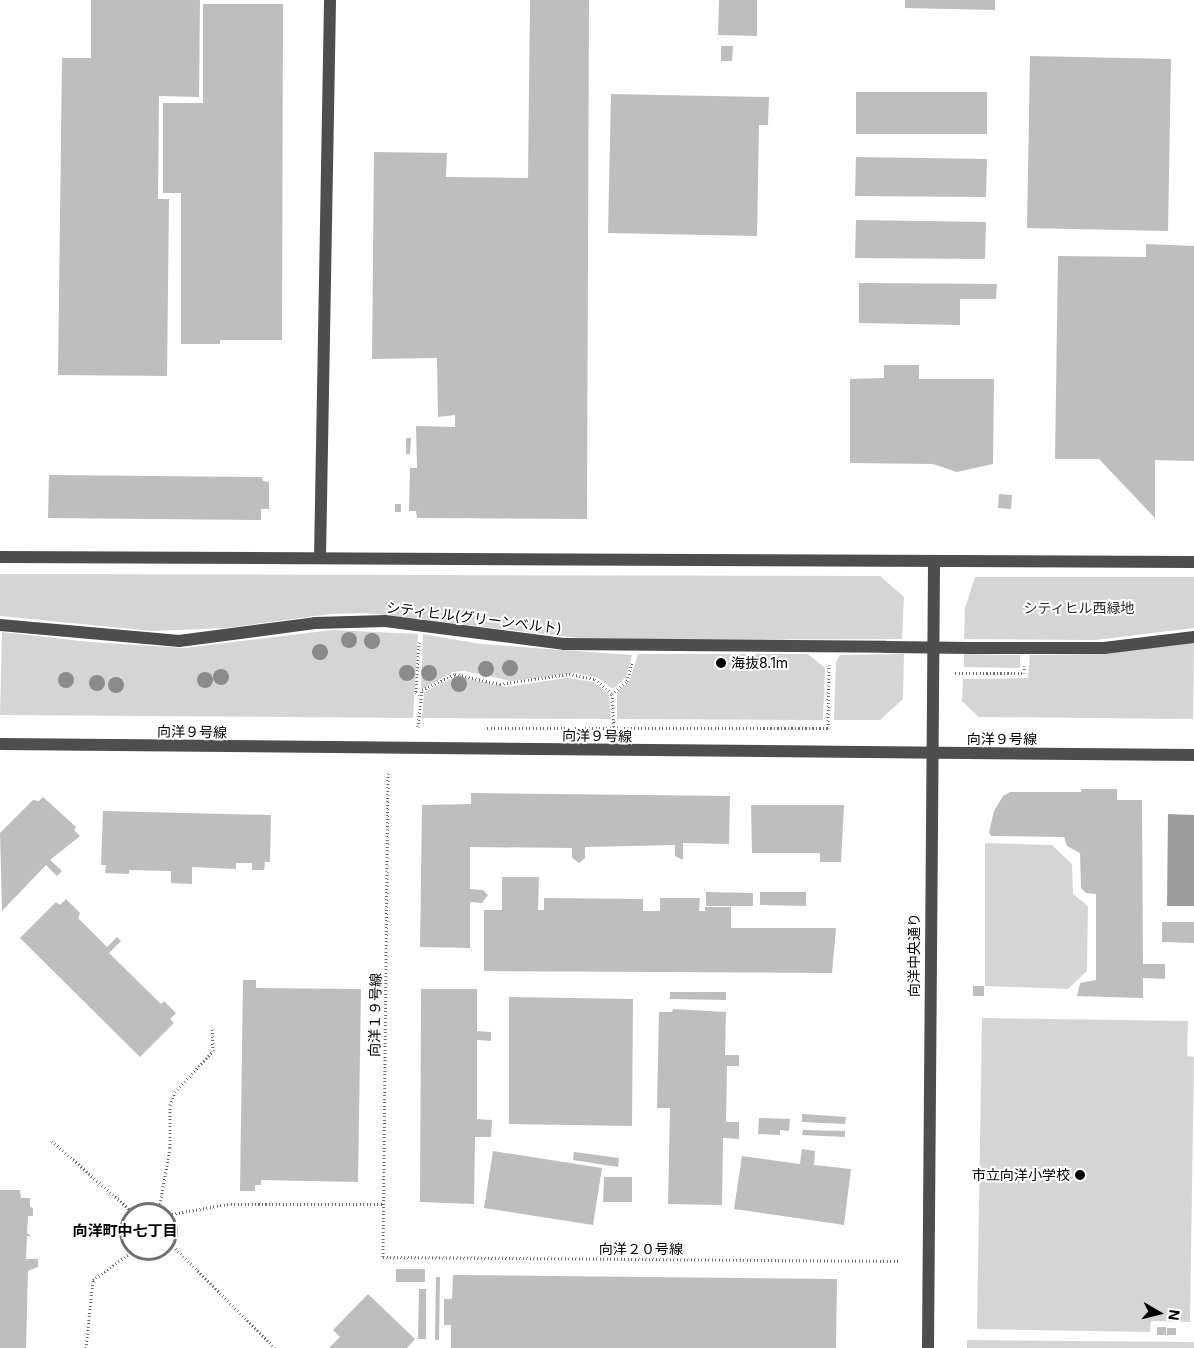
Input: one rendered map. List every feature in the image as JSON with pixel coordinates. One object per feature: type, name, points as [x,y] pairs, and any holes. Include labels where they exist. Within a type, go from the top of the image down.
[{"type":"street","points":[[320,558],[330,0]]},
{"type":"street","points":[[0,557],[1194,562]]},
{"type":"street","name":"向洋中央通り","points":[[928,1348],[930,754],[934,562]]},
{"type":"street","name":"シティヒル(グリーンベルト)","points":[[0,625],[179,641],[315,623],[385,621],[564,644],[633,646],[1104,648],[1194,637]]},
{"type":"street","name":"向洋９号線","points":[[0,744],[1194,755]]},
{"type":"path","points":[[420,626],[416,692],[419,695],[417,727],[427,727]]},
{"type":"path","points":[[612,694],[627,681],[633,646]]},
{"type":"path","points":[[476,728],[828,728],[830,646]]},
{"type":"path","points":[[955,673],[1024,674]]},
{"type":"path","points":[[419,695],[429,684],[455,674],[500,684],[569,674],[594,679],[612,694],[614,728]]},
{"type":"path","name":"向洋１９号線","points":[[383,1257],[388,773]]},
{"type":"path","points":[[160,1204],[170,1148],[170,1105],[175,1092],[213,1051],[212,1027]]},
{"type":"path","points":[[52,1141],[129,1209]]},
{"type":"path","points":[[144,1202],[160,1204],[172,1214],[178,1230],[173,1246],[161,1257],[145,1260],[130,1253],[121,1239],[120,1223],[129,1209],[144,1202]]},
{"type":"path","points":[[172,1214],[227,1204],[384,1204]]},
{"type":"path","points":[[173,1246],[274,1348]]},
{"type":"path","points":[[86,1348],[93,1280],[130,1253]]},
{"type":"path","name":"向洋２０号線","points":[[383,1257],[898,1261]]},
{"type":"green space","points":[[0,574],[880,576],[904,597],[902,639],[595,640],[367,613],[331,614],[226,628],[152,631],[0,616]]},
{"type":"green space","name":"シティヒル西緑地","points":[[975,577],[1194,577],[1194,628],[1096,640],[964,639],[965,608]]},
{"type":"green space","points":[[332,630],[418,634],[413,718],[0,715],[2,632],[90,642],[184,648]]},
{"type":"green space","points":[[423,634],[481,644],[632,655],[626,677],[613,689],[598,678],[577,673],[511,681],[464,671],[453,672],[421,690]]},
{"type":"green space","points":[[1194,642],[1193,719],[979,717],[962,701],[963,679],[1028,678],[1030,655],[1099,654]]},
{"type":"green space","points":[[638,654],[808,654],[825,668],[823,720],[617,719],[617,692],[630,680]]},
{"type":"green space","points":[[904,654],[903,699],[880,720],[834,720],[836,662],[840,655]]},
{"type":"green space","points":[[964,654],[1020,655],[1020,668],[964,667]]},
{"type":"green space","points":[[457,676],[506,687],[566,678],[594,682],[609,694],[611,719],[422,718],[424,692]]},
{"type":"green space","points":[[985,843],[1052,845],[1072,864],[1073,894],[1088,906],[1087,971],[1068,989],[985,986]]},
{"type":"green space","name":"市立向洋小学校","points":[[982,1018],[1188,1021],[1187,1056],[1194,1057],[1190,1322],[1151,1321],[1150,1332],[977,1329]]},
{"type":"green space","points":[[967,1340],[1194,1342],[1194,1348],[967,1348]]},
{"type":"shaded area","points":[[1168,814],[1194,815],[1194,906],[1167,906]]},
{"type":"building","points":[[91,0],[200,0],[199,97],[159,96],[158,199],[169,199],[167,376],[58,375],[62,58],[91,58]]},
{"type":"building","points":[[530,0],[589,0],[587,519],[417,518],[416,511],[409,511],[410,468],[417,468],[416,426],[455,427],[455,415],[438,417],[437,358],[372,359],[374,152],[447,153],[446,177],[528,178]]},
{"type":"building","points":[[719,0],[757,0],[757,36],[718,35]]},
{"type":"building","points":[[905,0],[995,0],[995,10],[905,8]]},
{"type":"building","points":[[203,4],[283,4],[282,340],[220,340],[220,344],[181,344],[181,193],[163,193],[163,103],[203,103]]},
{"type":"building","points":[[721,46],[733,46],[732,61],[721,61]]},
{"type":"building","points":[[1030,56],[1171,59],[1168,231],[1027,228]]},
{"type":"building","points":[[856,92],[987,92],[987,134],[856,134]]},
{"type":"building","points":[[611,94],[769,97],[768,125],[759,125],[757,236],[608,233]]},
{"type":"building","points":[[856,157],[987,159],[986,197],[855,196]]},
{"type":"building","points":[[856,220],[986,222],[985,259],[855,258]]},
{"type":"building","points":[[1146,244],[1194,246],[1194,461],[1155,460],[1155,518],[1099,459],[1055,459],[1058,256],[1146,257]]},
{"type":"building","points":[[859,283],[997,284],[996,299],[960,299],[960,325],[859,323]]},
{"type":"building","points":[[884,365],[919,365],[919,379],[994,379],[993,464],[957,472],[933,464],[850,463],[850,379],[884,378]]},
{"type":"building","points":[[406,438],[411,438],[410,454],[406,454]]},
{"type":"building","points":[[49,475],[262,477],[263,481],[269,482],[269,509],[261,509],[261,520],[48,518]]},
{"type":"building","points":[[999,494],[1012,495],[1011,509],[998,508]]},
{"type":"building","points":[[395,504],[401,504],[401,512],[395,512]]},
{"type":"building","points":[[1082,789],[1117,789],[1117,800],[1142,800],[1143,964],[1165,964],[1165,979],[1143,978],[1143,998],[1077,996],[1080,983],[1096,980],[1096,894],[1086,893],[1081,888],[1080,853],[1067,846],[1064,837],[991,836],[989,832],[994,811],[1003,796],[1010,792],[1081,792]]},
{"type":"building","points":[[471,793],[730,796],[729,844],[683,843],[683,860],[675,856],[675,845],[585,847],[585,858],[579,863],[572,858],[572,848],[470,847],[470,889],[483,890],[488,895],[482,903],[470,902],[470,948],[420,947],[422,805],[471,804]]},
{"type":"building","points":[[43,797],[76,827],[74,830],[80,836],[50,860],[62,871],[57,876],[46,865],[2,911],[0,833],[33,800],[39,801]]},
{"type":"building","points":[[751,805],[844,805],[841,862],[820,862],[820,853],[752,853]]},
{"type":"building","points":[[103,811],[271,815],[270,862],[265,862],[264,870],[252,870],[252,863],[236,863],[236,869],[192,867],[192,884],[171,883],[171,871],[129,870],[129,874],[105,873],[106,865],[101,865]]},
{"type":"building","points":[[502,877],[539,877],[538,910],[544,910],[544,898],[643,899],[643,911],[660,911],[660,898],[700,898],[699,911],[705,911],[705,907],[731,907],[731,928],[836,928],[832,973],[484,971],[484,910],[502,910]]},
{"type":"building","points":[[706,892],[753,893],[753,906],[706,906]]},
{"type":"building","points":[[760,892],[806,892],[806,906],[760,905]]},
{"type":"building","points":[[66,899],[80,913],[78,918],[107,947],[117,937],[121,941],[109,953],[161,1004],[164,1001],[176,1013],[170,1019],[174,1023],[140,1057],[20,938],[56,902],[60,905]]},
{"type":"building","points":[[1162,922],[1194,922],[1194,943],[1162,942]]},
{"type":"building","points":[[243,980],[256,980],[256,988],[361,989],[358,1182],[261,1180],[261,1185],[255,1185],[255,1191],[240,1191]]},
{"type":"building","points":[[973,986],[984,986],[984,996],[973,996]]},
{"type":"building","points":[[421,989],[477,989],[477,1031],[491,1032],[491,1041],[477,1040],[477,1119],[492,1120],[491,1137],[475,1137],[474,1204],[420,1202]]},
{"type":"building","points":[[670,992],[726,992],[726,1000],[670,999]]},
{"type":"building","points":[[509,997],[633,999],[632,1126],[509,1124]]},
{"type":"building","points":[[673,1009],[726,1012],[725,1055],[739,1055],[739,1066],[727,1066],[726,1122],[739,1122],[739,1139],[723,1138],[722,1205],[668,1204],[670,1108],[657,1108],[659,1012],[672,1012]]},
{"type":"building","points":[[802,1114],[846,1117],[845,1124],[802,1122]]},
{"type":"building","points":[[759,1118],[790,1119],[789,1131],[780,1130],[780,1135],[758,1134]]},
{"type":"building","points":[[803,1130],[845,1131],[845,1137],[802,1135]]},
{"type":"building","points":[[802,1149],[815,1151],[814,1165],[851,1169],[844,1225],[734,1209],[742,1156],[800,1164]]},
{"type":"building","points":[[493,1151],[602,1168],[593,1225],[484,1208]]},
{"type":"building","points":[[574,1152],[619,1158],[618,1167],[573,1160]]},
{"type":"building","points":[[604,1177],[632,1177],[632,1202],[603,1202]]},
{"type":"building","points":[[0,1190],[20,1190],[21,1198],[30,1198],[30,1207],[33,1208],[33,1216],[28,1216],[27,1233],[31,1236],[27,1236],[26,1259],[38,1259],[38,1267],[28,1271],[26,1348],[0,1348]]},
{"type":"building","points":[[396,1269],[425,1269],[425,1282],[396,1282]]},
{"type":"building","points":[[453,1275],[837,1279],[836,1348],[451,1348],[451,1325],[444,1325],[444,1299],[452,1299]]},
{"type":"building","points":[[436,1277],[440,1277],[439,1340],[435,1340]]},
{"type":"building","points":[[419,1289],[426,1289],[426,1339],[418,1339]]},
{"type":"building","points":[[368,1294],[415,1339],[407,1348],[329,1348],[340,1337],[333,1330]]},
{"type":"building","points":[[1157,1327],[1166,1327],[1166,1335],[1157,1335]]},
{"type":"building","points":[[1167,1328],[1176,1328],[1176,1335],[1167,1335]]},
{"type":"place","name":"海抜8.1m","points":[[721,663]]},
{"type":"place","name":"市立向洋小学校","points":[[1080,1175]]},
{"type":"district","name":"向洋町中七丁目","points":[[125,1231]]}]
